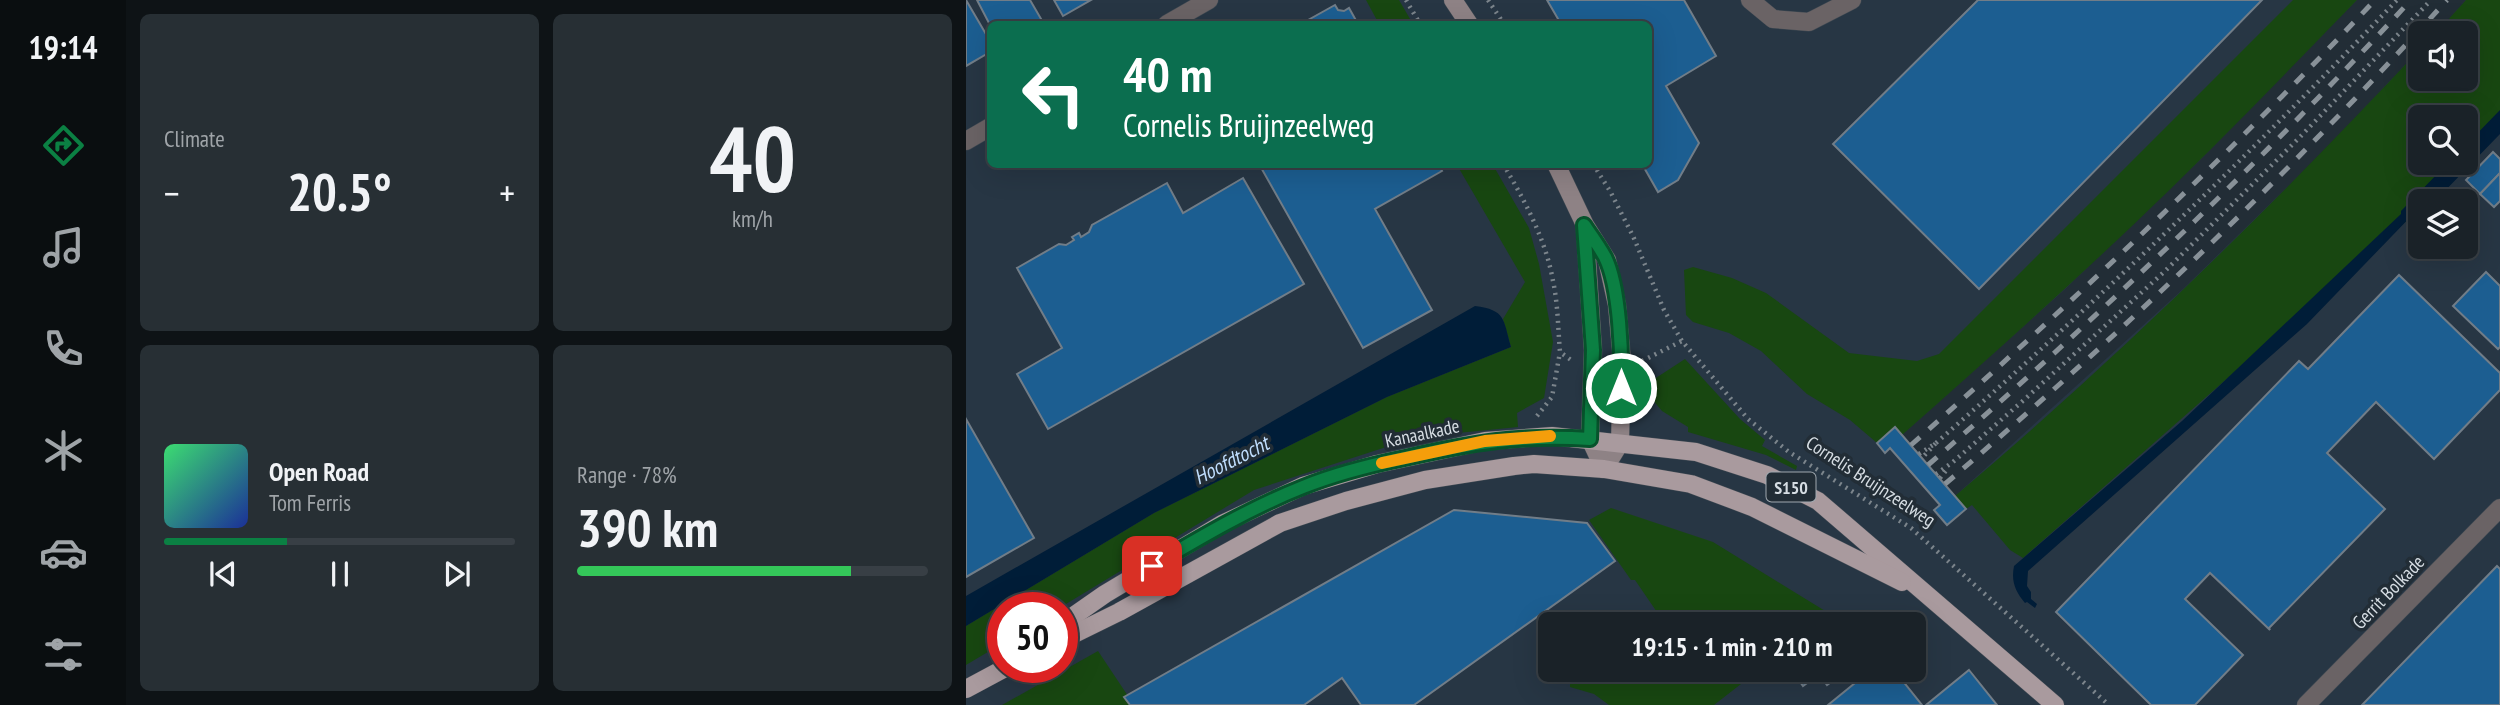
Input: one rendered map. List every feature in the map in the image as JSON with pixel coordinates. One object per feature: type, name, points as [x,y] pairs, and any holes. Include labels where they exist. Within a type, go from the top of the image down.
[{"type":"main road","points":[[1453,0],[1467,21]]},
{"type":"main road","points":[[1558,168],[1584,225],[1607,260],[1617,305],[1622,361],[1620,443],[1604,470]]},
{"type":"main road","points":[[1584,225],[1593,362],[1590,439],[1604,470]]},
{"type":"main road","name":"Kanaalkade","points":[[1078,613],[1223,524],[1304,486],[1377,464],[1485,441],[1552,436],[1620,443]]},
{"type":"main road","name":"S150","points":[[1620,443],[1696,452],[1778,480],[1818,501],[2055,705]]},
{"type":"main road","name":"S150","points":[[1078,632],[1279,523],[1346,501],[1425,480],[1534,464],[1604,470],[1691,484],[1752,507],[1930,597]]},
{"type":"main road","points":[[966,689],[987,677]]},
{"type":"street","points":[[1750,0],[1773,19],[1809,22],[1852,0]]},
{"type":"street","points":[[1172,21],[1202,2]]},
{"type":"street","points":[[966,141],[987,129]]},
{"type":"street","name":"Gerrit Bolkade","points":[[2306,705],[2500,508]]},
{"type":"path","points":[[1406,0],[1418,21]]},
{"type":"path","points":[[1488,0],[1502,21]]},
{"type":"path","points":[[1921,456],[2078,317],[2206,196],[2397,0]]},
{"type":"path","points":[[1938,476],[2095,336],[2233,205],[2431,0]]},
{"type":"path","points":[[1505,168],[1538,234],[1553,280],[1560,352],[1572,361],[1593,362]]},
{"type":"path","name":"Cornelis Bruijnzeelweg","points":[[1596,168],[1633,236],[1664,310],[1682,341],[1739,409],[1788,452],[1911,528],[2109,705]]},
{"type":"path","points":[[1622,361],[1643,361],[1682,341]]},
{"type":"shaded area","points":[[966,0],[2357,0],[2200,160],[2063,291],[1902,435],[1895,427],[1877,443],[1885,452],[1890,448],[1940,505],[1934,511],[1948,525],[1966,510],[1955,496],[2182,290],[2319,156],[2408,62],[2408,91],[2478,91],[2478,21],[2447,21],[2466,0],[2500,0],[2500,705],[966,705]]},
{"type":"green space","points":[[1366,0],[1399,0],[1411,21],[1377,21]]},
{"type":"green space","points":[[2293,0],[2357,0],[2131,227],[1902,435],[1895,427],[1877,443],[1850,420],[1807,394],[1761,351],[1729,333],[1693,322],[1686,315],[1684,270],[1693,267],[1732,278],[1766,293],[1849,353],[1917,361],[1939,354]]},
{"type":"green space","points":[[2466,0],[2500,0],[2500,126],[2478,149],[2478,105],[2408,105],[2408,175],[2454,175],[2440,189],[2408,189],[2408,220],[2023,558],[2010,550],[1972,505],[1966,509],[1955,496],[2135,335],[2308,166],[2408,62],[2408,91],[2478,91],[2478,21],[2447,21]]},
{"type":"green space","points":[[1459,168],[1495,168],[1529,228],[1539,264],[1553,342],[1544,398],[1517,413],[1518,427],[1417,437],[1254,490],[1078,597],[1078,592],[1023,592],[1154,513],[1387,397],[1511,347],[1503,319],[1525,282]]},
{"type":"green space","points":[[1685,359],[1740,419],[1765,440],[1762,446],[1797,466],[1796,470],[1766,455],[1688,432],[1688,427],[1662,411],[1642,387]]},
{"type":"green space","points":[[1611,508],[1713,542],[1827,612],[1657,612],[1589,520]]},
{"type":"green space","points":[[987,613],[987,653],[966,665],[966,626]]},
{"type":"green space","points":[[1098,651],[1134,705],[1002,705],[1041,683],[1078,683],[1078,662]]},
{"type":"green space","points":[[1744,682],[1714,705],[1609,705],[1594,694],[1570,687],[1570,684]]},
{"type":"water","points":[[2500,110],[2500,134],[2478,157],[2478,133]]},
{"type":"water","points":[[2436,175],[2460,175],[2447,189],[2423,189]]},
{"type":"water","points":[[2408,204],[2408,219],[2307,324],[2028,571],[2027,586],[2031,599],[2037,604],[2035,608],[2025,603],[2015,586],[2014,566],[2182,421],[2401,214]]},
{"type":"water","name":"Hoofdtocht","points":[[1475,306],[1493,310],[1502,318],[1511,347],[1387,397],[1154,513],[1023,592],[987,592],[987,613],[966,626],[966,596]]},
{"type":"building","points":[[966,0],[987,36],[987,54],[966,66]]},
{"type":"building","points":[[977,0],[1030,0],[1042,21],[988,21]]},
{"type":"building","points":[[1054,0],[1091,0],[1063,16]]},
{"type":"building","points":[[1547,0],[1684,0],[1716,56],[1666,86],[1699,143],[1678,180],[1658,192],[1644,168],[1652,168],[1652,21],[1559,21]]},
{"type":"building","points":[[1978,0],[2262,0],[1979,289],[1833,144]]},
{"type":"building","points":[[1335,5],[1338,10],[1349,8],[1356,21],[1306,21]]},
{"type":"building","points":[[2493,152],[2500,159],[2500,173],[2480,194],[2478,189],[2466,180],[2471,175],[2478,175],[2478,168]]},
{"type":"building","points":[[1261,168],[1440,168],[1442,171],[1375,209],[1432,310],[1363,348]]},
{"type":"building","points":[[2500,173],[2500,201],[2494,207],[2480,194]]},
{"type":"building","points":[[1243,178],[1304,284],[1048,429],[1017,374],[1062,348],[1017,268],[1059,244],[1066,245],[1079,233],[1081,237],[1089,232],[1092,225],[1167,183],[1183,213]]},
{"type":"building","points":[[2486,272],[2500,286],[2498,349],[2453,306]]},
{"type":"building","points":[[2399,275],[2500,373],[2500,390],[2434,459],[2376,402],[2327,453],[2385,509],[2269,628],[2270,630],[2210,573],[2185,599],[2243,655],[2195,705],[2151,705],[2056,612],[2299,361],[2308,369]]},
{"type":"building","points":[[966,419],[1034,538],[966,577]]},
{"type":"building","points":[[1895,427],[1966,509],[1947,525],[1934,510],[1940,505],[1890,448],[1885,453],[1877,443]]},
{"type":"building","points":[[1454,510],[1587,523],[1615,561],[1544,612],[1538,612],[1538,616],[1414,705],[1361,705],[1342,678],[1304,705],[1130,705],[1124,697]]},
{"type":"building","points":[[2497,566],[2500,569],[2500,705],[2362,705]]},
{"type":"building","points":[[1969,670],[1997,705],[1926,705]]},
{"type":"building","points":[[1856,682],[1904,682],[1922,705],[1828,705]]},
{"type":"railway","points":[[1911,445],[2148,228],[2375,0]]},
{"type":"railway","points":[[1928,465],[2053,354],[2176,239],[2354,61],[2411,0]]},
{"type":"railway","points":[[1945,484],[2076,369],[2204,250],[2328,127],[2447,0]]},
{"type":"slow traffic","points":[[1382,463],[1485,441],[1550,436]]},
{"type":"route","points":[[1152,566],[1223,524],[1304,486],[1377,464],[1485,441],[1552,436],[1590,439],[1593,350],[1584,225],[1607,260],[1617,305],[1622,361],[1621,388]]}]
